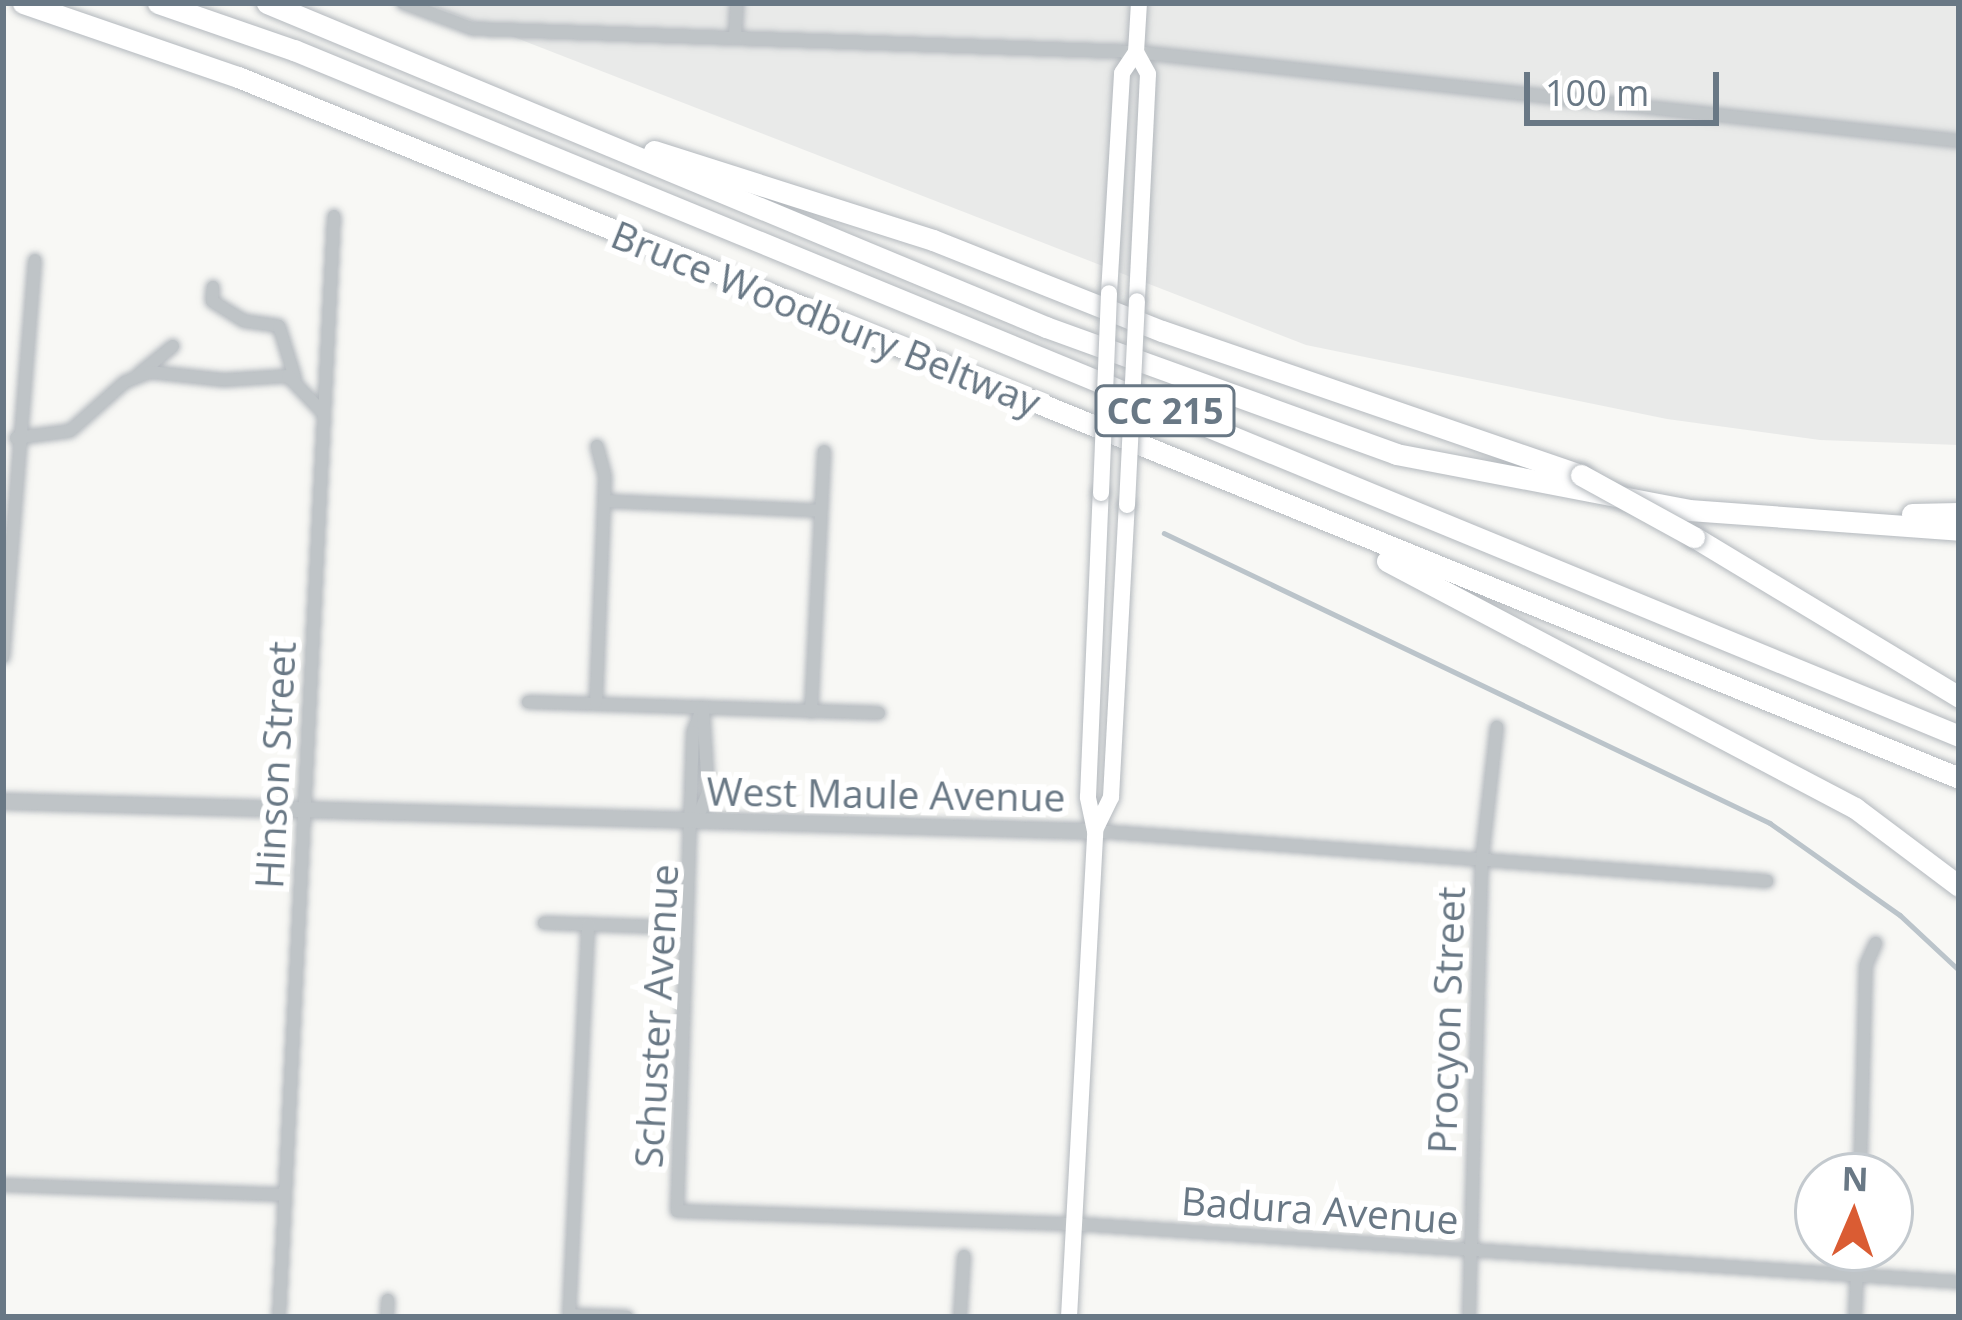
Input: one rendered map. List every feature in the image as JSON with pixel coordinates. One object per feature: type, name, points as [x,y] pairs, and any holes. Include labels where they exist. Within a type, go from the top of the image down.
[{"type":"highway","name":"Bruce Woodbury Beltway","points":[[23,3],[238,76],[1309,518],[1959,778]]},
{"type":"highway","name":"Bruce Woodbury Beltway","points":[[158,3],[294,50],[1959,736]]},
{"type":"highway","name":"CC 215","points":[[267,3],[1261,411],[1524,484],[1689,510]]},
{"type":"highway","points":[[532,114],[933,239],[1182,338],[1581,475],[1694,537],[1959,697]]},
{"type":"highway","points":[[1689,510],[1959,513]]},
{"type":"highway","points":[[1689,510],[1959,530]]},
{"type":"highway","points":[[1309,518],[1840,800],[1959,886]]},
{"type":"main road","points":[[1069,1317],[1095,831],[1088,797],[1109,293],[1121,73],[1136,52],[1139,3]]},
{"type":"main road","points":[[1095,831],[1111,797],[1127,505],[1148,74],[1136,52]]},
{"type":"street","points":[[403,3],[473,29],[1136,52],[1959,141]]},
{"type":"street","points":[[735,38],[737,3]]},
{"type":"street","name":"Hinson Street","points":[[279,1317],[334,216]]},
{"type":"street","points":[[3,657],[5,604],[17,528],[11,504],[16,438],[34,260]]},
{"type":"street","points":[[213,287],[212,301],[244,321],[279,326],[298,385]]},
{"type":"street","points":[[16,438],[70,431],[173,346]]},
{"type":"street","points":[[138,375],[224,380],[278,374],[298,385],[324,414]]},
{"type":"street","points":[[596,702],[604,502],[597,446]]},
{"type":"street","points":[[811,712],[824,452]]},
{"type":"street","points":[[604,502],[821,511]]},
{"type":"street","points":[[3,519],[11,504]]},
{"type":"street","points":[[528,702],[879,713]]},
{"type":"street","name":"Schuster Avenue","points":[[677,1211],[696,823],[693,733],[703,707]]},
{"type":"street","name":"Procyon Street","points":[[1468,1317],[1482,858],[1497,727]]},
{"type":"street","name":"West Maule Avenue","points":[[3,801],[1095,831],[1767,881]]},
{"type":"street","points":[[544,923],[656,927]]},
{"type":"street","points":[[588,925],[569,1316],[627,1317]]},
{"type":"street","points":[[1861,1152],[1866,965],[1876,943]]},
{"type":"street","points":[[3,1185],[285,1195]]},
{"type":"street","name":"Badura Avenue","points":[[677,1211],[1076,1224],[1959,1282]]},
{"type":"street","points":[[960,1317],[964,1256]]},
{"type":"street","points":[[1855,1317],[1857,1274]]},
{"type":"street","points":[[387,1317],[388,1300]]},
{"type":"shaded area","points":[[426,3],[1959,3],[1959,445],[1820,440],[1667,419],[1306,345]]},
{"type":"waterway","points":[[1164,533],[1770,823],[1900,915],[1959,970]]}]
